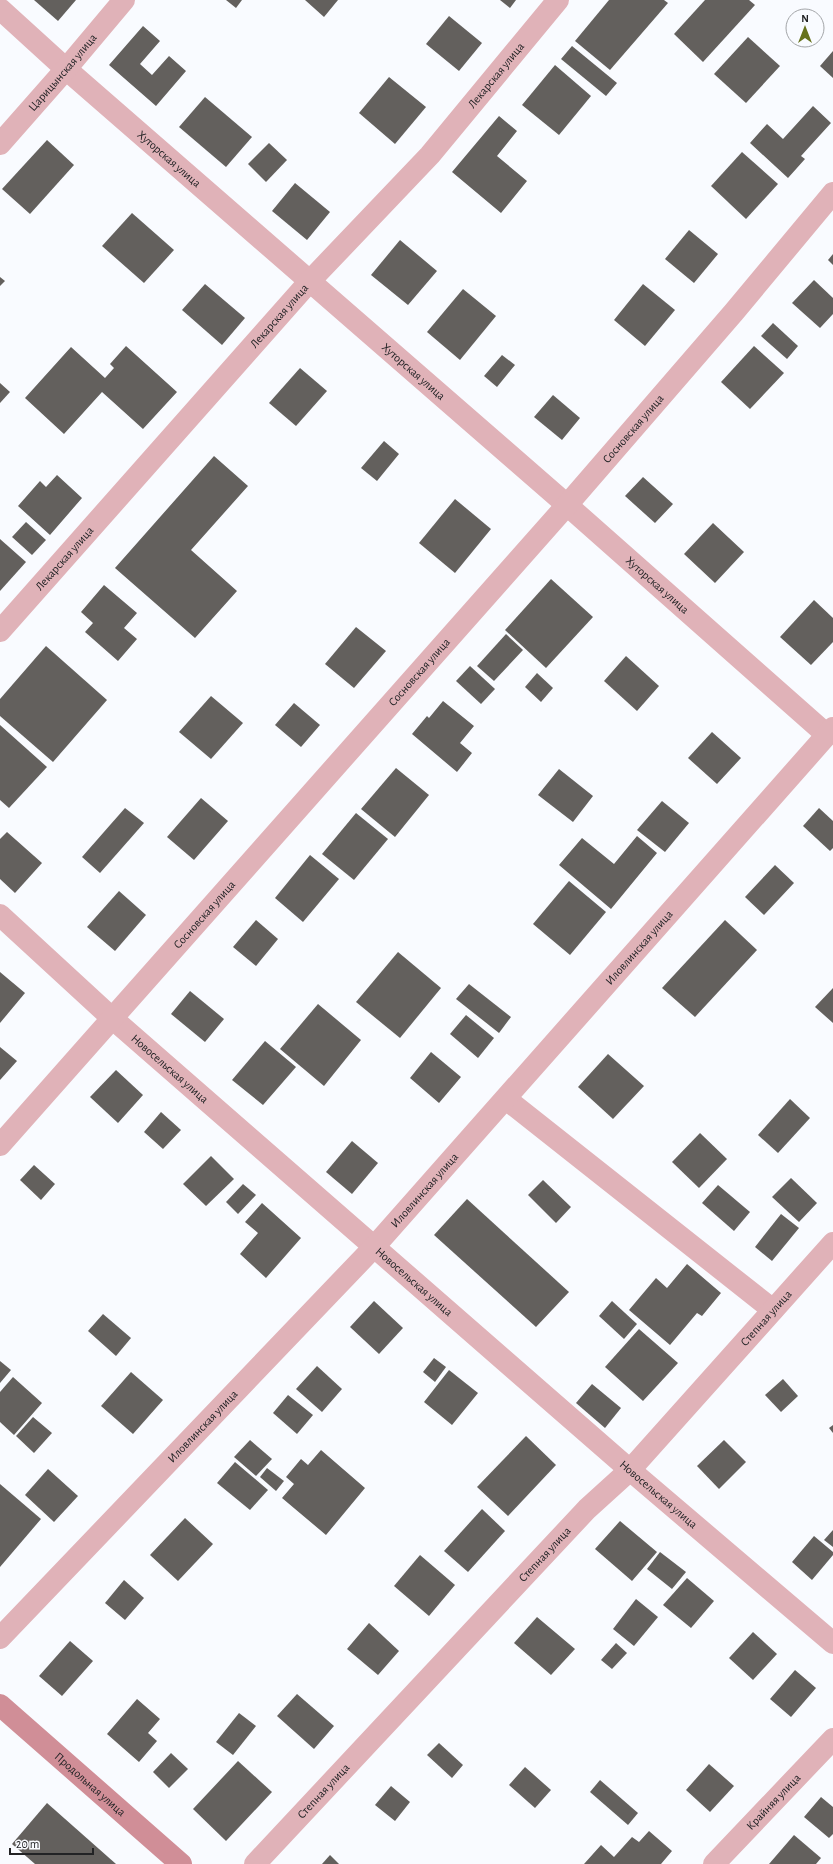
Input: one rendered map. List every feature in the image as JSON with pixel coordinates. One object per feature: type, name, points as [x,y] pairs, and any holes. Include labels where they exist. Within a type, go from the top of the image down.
[{"type":"main road","name":"Продольная улица","points":[[0,1706],[181,1864]]},
{"type":"street","name":"Царицынская улица","points":[[0,144],[124,0]]},
{"type":"street","name":"Лекарская улица","points":[[0,631],[309,282],[430,155],[558,0]]},
{"type":"street","name":"Хуторская улица","points":[[0,9],[66,69],[309,282],[830,731]]},
{"type":"street","name":"Сосновская улица","points":[[0,1145],[567,505],[734,312],[833,193]]},
{"type":"street","name":"Иловлинская улица","points":[[0,1638],[374,1247],[830,731]]},
{"type":"street","name":"Новосельская улица","points":[[0,915],[113,1019],[630,1470],[833,1643]]},
{"type":"street","points":[[506,1098],[773,1310]]},
{"type":"street","name":"Степная улица","points":[[255,1864],[587,1509],[630,1470],[833,1243]]},
{"type":"street","name":"Крайняя улица","points":[[714,1864],[833,1739]]},
{"type":"building","points":[[34,0],[76,0],[58,21]]},
{"type":"building","points":[[226,0],[242,0],[236,8]]},
{"type":"building","points":[[305,0],[338,0],[324,17]]},
{"type":"building","points":[[500,0],[516,0],[510,8]]},
{"type":"building","points":[[609,0],[664,0],[668,3],[610,70],[575,41]]},
{"type":"building","points":[[705,0],[749,0],[755,5],[703,62],[674,34]]},
{"type":"building","points":[[449,16],[482,43],[459,71],[426,44]]},
{"type":"building","points":[[143,26],[160,41],[140,64],[152,75],[169,56],[186,71],[156,106],[109,65]]},
{"type":"building","points":[[748,37],[780,66],[746,103],[714,74]]},
{"type":"building","points":[[572,46],[617,83],[606,96],[561,59]]},
{"type":"building","points":[[833,51],[833,78],[820,66]]},
{"type":"building","points":[[555,65],[591,96],[559,135],[522,105]]},
{"type":"building","points":[[389,77],[426,107],[395,144],[359,113]]},
{"type":"building","points":[[205,97],[252,137],[226,167],[179,127]]},
{"type":"building","points":[[813,106],[831,123],[801,156],[805,159],[788,178],[750,143],[767,124],[783,139]]},
{"type":"building","points":[[499,116],[517,131],[497,156],[527,181],[501,213],[452,172]]},
{"type":"building","points":[[47,140],[74,165],[30,214],[2,189]]},
{"type":"building","points":[[269,143],[287,160],[266,182],[248,164]]},
{"type":"building","points":[[742,152],[778,184],[746,219],[711,186]]},
{"type":"building","points":[[295,183],[330,212],[307,240],[272,211]]},
{"type":"building","points":[[132,213],[174,250],[144,283],[102,246]]},
{"type":"building","points":[[689,230],[718,254],[694,283],[665,259]]},
{"type":"building","points":[[400,240],[437,271],[408,305],[371,275]]},
{"type":"building","points":[[833,254],[833,265],[828,260]]},
{"type":"building","points":[[0,277],[5,281],[0,286]]},
{"type":"building","points":[[814,280],[833,298],[833,314],[820,328],[792,303]]},
{"type":"building","points":[[205,284],[245,318],[222,345],[182,310]]},
{"type":"building","points":[[643,284],[675,310],[645,346],[614,320]]},
{"type":"building","points":[[463,289],[496,316],[460,360],[427,332]]},
{"type":"building","points":[[773,323],[798,346],[787,359],[761,336]]},
{"type":"building","points":[[126,346],[177,392],[143,429],[102,392],[64,434],[25,398],[71,347],[105,378],[114,368],[110,364]]},
{"type":"building","points":[[754,346],[784,373],[750,409],[721,382]]},
{"type":"building","points":[[502,355],[515,365],[497,387],[484,376]]},
{"type":"building","points":[[300,368],[327,391],[296,426],[269,403]]},
{"type":"building","points":[[0,383],[10,392],[0,403]]},
{"type":"building","points":[[553,395],[580,418],[562,440],[534,417]]},
{"type":"building","points":[[384,441],[399,454],[377,481],[361,468]]},
{"type":"building","points":[[214,456],[248,486],[191,550],[237,591],[195,638],[115,568]]},
{"type":"building","points":[[57,475],[82,498],[50,535],[18,506],[40,481],[46,487]]},
{"type":"building","points":[[643,477],[673,504],[655,523],[625,496]]},
{"type":"building","points":[[455,499],[491,529],[455,573],[419,543]]},
{"type":"building","points":[[26,522],[46,540],[32,555],[12,537]]},
{"type":"building","points":[[713,523],[744,552],[715,583],[684,554]]},
{"type":"building","points":[[0,539],[26,562],[0,591]]},
{"type":"building","points":[[551,579],[593,617],[546,668],[505,630]]},
{"type":"building","points":[[104,585],[137,613],[124,628],[137,639],[118,661],[85,632],[93,623],[81,612]]},
{"type":"building","points":[[814,600],[833,618],[833,642],[811,665],[780,637]]},
{"type":"building","points":[[356,627],[386,651],[354,688],[325,664]]},
{"type":"building","points":[[506,634],[523,650],[494,681],[477,666]]},
{"type":"building","points":[[46,646],[107,700],[53,762],[0,716],[0,699]]},
{"type":"building","points":[[626,656],[659,686],[637,711],[604,681]]},
{"type":"building","points":[[470,666],[495,689],[481,704],[456,681]]},
{"type":"building","points":[[537,673],[553,688],[541,702],[525,687]]},
{"type":"building","points":[[211,696],[243,723],[211,759],[179,732]]},
{"type":"building","points":[[443,701],[474,726],[460,743],[472,753],[457,772],[412,734],[427,716],[429,718]]},
{"type":"building","points":[[294,703],[320,725],[301,747],[275,725]]},
{"type":"building","points":[[0,725],[47,767],[9,808],[0,800]]},
{"type":"building","points":[[712,732],[741,758],[717,784],[688,758]]},
{"type":"building","points":[[396,768],[429,795],[395,837],[361,809]]},
{"type":"building","points":[[559,769],[593,796],[573,822],[538,795]]},
{"type":"building","points":[[201,798],[228,821],[194,860],[167,837]]},
{"type":"building","points":[[662,801],[689,823],[665,852],[637,830]]},
{"type":"building","points":[[125,808],[144,823],[100,873],[82,857]]},
{"type":"building","points":[[819,808],[833,821],[833,848],[830,851],[803,826]]},
{"type":"building","points":[[356,813],[388,839],[354,880],[322,854]]},
{"type":"building","points":[[7,832],[42,863],[15,893],[0,879],[0,839]]},
{"type":"building","points":[[637,836],[657,853],[611,909],[559,865],[582,838],[614,864]]},
{"type":"building","points":[[310,855],[339,879],[303,922],[275,898]]},
{"type":"building","points":[[775,865],[794,883],[764,915],[745,897]]},
{"type":"building","points":[[569,881],[606,912],[570,955],[533,924]]},
{"type":"building","points":[[119,891],[146,915],[115,951],[87,927]]},
{"type":"building","points":[[256,920],[278,939],[256,966],[233,947]]},
{"type":"building","points":[[725,920],[757,950],[695,1017],[662,988]]},
{"type":"building","points":[[398,952],[441,988],[400,1038],[356,1002]]},
{"type":"building","points":[[0,972],[25,993],[0,1023]]},
{"type":"building","points":[[469,984],[511,1017],[499,1033],[456,999]]},
{"type":"building","points":[[833,988],[833,1023],[815,1007]]},
{"type":"building","points":[[190,991],[224,1019],[205,1042],[171,1014]]},
{"type":"building","points":[[318,1004],[361,1040],[324,1086],[280,1049]]},
{"type":"building","points":[[466,1015],[494,1038],[478,1058],[450,1034]]},
{"type":"building","points":[[265,1041],[296,1067],[263,1105],[232,1080]]},
{"type":"building","points":[[0,1047],[17,1061],[0,1080]]},
{"type":"building","points":[[431,1052],[461,1077],[439,1103],[410,1078]]},
{"type":"building","points":[[608,1054],[644,1086],[613,1119],[578,1087]]},
{"type":"building","points":[[116,1070],[143,1095],[118,1123],[90,1097]]},
{"type":"building","points":[[790,1099],[810,1118],[778,1153],[758,1135]]},
{"type":"building","points":[[161,1112],[181,1130],[163,1149],[144,1132]]},
{"type":"building","points":[[700,1133],[727,1159],[699,1188],[672,1162]]},
{"type":"building","points":[[352,1141],[378,1163],[352,1194],[326,1172]]},
{"type":"building","points":[[211,1156],[234,1179],[206,1206],[183,1184]]},
{"type":"building","points":[[34,1165],[55,1184],[41,1200],[20,1180]]},
{"type":"building","points":[[791,1178],[817,1203],[799,1222],[772,1197]]},
{"type":"building","points":[[543,1180],[571,1207],[556,1223],[528,1195]]},
{"type":"building","points":[[243,1184],[256,1195],[238,1214],[226,1202]]},
{"type":"building","points":[[718,1185],[750,1212],[734,1231],[702,1203]]},
{"type":"building","points":[[467,1199],[569,1292],[536,1327],[434,1235]]},
{"type":"building","points":[[262,1203],[301,1238],[266,1278],[240,1254],[258,1233],[245,1222]]},
{"type":"building","points":[[781,1214],[799,1228],[772,1261],[755,1247]]},
{"type":"building","points":[[687,1264],[721,1293],[702,1316],[697,1313],[670,1345],[629,1310],[656,1278],[667,1288]]},
{"type":"building","points":[[374,1301],[403,1328],[379,1354],[350,1327]]},
{"type":"building","points":[[612,1301],[637,1324],[624,1339],[599,1316]]},
{"type":"building","points":[[103,1314],[131,1338],[116,1356],[88,1331]]},
{"type":"building","points":[[639,1329],[678,1363],[643,1401],[605,1367]]},
{"type":"building","points":[[434,1358],[446,1367],[435,1382],[423,1372]]},
{"type":"building","points":[[0,1361],[11,1370],[0,1383]]},
{"type":"building","points":[[317,1366],[342,1389],[322,1412],[296,1389]]},
{"type":"building","points":[[449,1370],[478,1393],[452,1425],[424,1402]]},
{"type":"building","points":[[131,1372],[163,1400],[133,1434],[101,1406]]},
{"type":"building","points":[[13,1377],[42,1403],[14,1435],[0,1422],[0,1392]]},
{"type":"building","points":[[783,1379],[798,1396],[781,1412],[765,1395]]},
{"type":"building","points":[[592,1384],[621,1408],[605,1428],[576,1403]]},
{"type":"building","points":[[288,1395],[313,1415],[297,1434],[273,1413]]},
{"type":"building","points":[[33,1417],[52,1433],[34,1453],[16,1436]]},
{"type":"building","points":[[833,1425],[833,1433],[829,1428]]},
{"type":"building","points":[[526,1436],[556,1465],[508,1516],[477,1487]]},
{"type":"building","points":[[250,1440],[272,1459],[256,1476],[234,1457]]},
{"type":"building","points":[[724,1440],[746,1462],[719,1489],[697,1466]]},
{"type":"building","points":[[321,1450],[365,1488],[326,1535],[282,1498],[294,1484],[286,1477],[301,1459],[308,1465]]},
{"type":"building","points":[[235,1462],[268,1490],[250,1510],[217,1483]]},
{"type":"building","points":[[267,1468],[284,1481],[276,1491],[260,1477]]},
{"type":"building","points":[[48,1469],[78,1496],[54,1522],[25,1495]]},
{"type":"building","points":[[0,1484],[41,1519],[0,1567]]},
{"type":"building","points":[[482,1509],[505,1531],[468,1572],[444,1551]]},
{"type":"building","points":[[185,1518],[213,1544],[178,1581],[150,1555]]},
{"type":"building","points":[[620,1521],[657,1552],[632,1581],[595,1549]]},
{"type":"building","points":[[833,1530],[833,1547],[824,1540]]},
{"type":"building","points":[[814,1536],[833,1552],[833,1555],[812,1580],[792,1562]]},
{"type":"building","points":[[660,1552],[686,1572],[672,1589],[647,1569]]},
{"type":"building","points":[[420,1555],[455,1585],[429,1616],[394,1586]]},
{"type":"building","points":[[687,1578],[714,1601],[691,1628],[663,1605]]},
{"type":"building","points":[[124,1580],[144,1598],[125,1620],[105,1603]]},
{"type":"building","points":[[636,1599],[658,1617],[634,1646],[613,1629]]},
{"type":"building","points":[[537,1617],[575,1649],[551,1675],[514,1643]]},
{"type":"building","points":[[369,1623],[399,1651],[378,1675],[347,1649]]},
{"type":"building","points":[[753,1632],[777,1654],[753,1680],[729,1658]]},
{"type":"building","points":[[70,1641],[93,1661],[62,1696],[39,1676]]},
{"type":"building","points":[[616,1643],[627,1653],[612,1669],[601,1660]]},
{"type":"building","points":[[795,1670],[816,1688],[791,1717],[770,1699]]},
{"type":"building","points":[[297,1694],[334,1726],[314,1749],[277,1716]]},
{"type":"building","points":[[137,1699],[160,1719],[148,1733],[157,1741],[139,1762],[107,1734]]},
{"type":"building","points":[[239,1713],[256,1726],[233,1755],[216,1742]]},
{"type":"building","points":[[439,1743],[463,1765],[452,1778],[427,1755]]},
{"type":"building","points":[[171,1753],[188,1769],[169,1788],[153,1772]]},
{"type":"building","points":[[238,1761],[272,1792],[226,1841],[193,1809]]},
{"type":"building","points":[[709,1764],[734,1786],[710,1812],[686,1790]]},
{"type":"building","points":[[525,1767],[551,1790],[535,1808],[509,1785]]},
{"type":"building","points":[[600,1780],[638,1813],[628,1825],[590,1792]]},
{"type":"building","points":[[391,1786],[410,1802],[395,1821],[375,1805]]},
{"type":"building","points":[[821,1797],[833,1807],[833,1834],[829,1838],[804,1817]]},
{"type":"building","points":[[47,1803],[116,1864],[35,1864],[12,1844]]},
{"type":"building","points":[[649,1831],[672,1851],[661,1864],[584,1864],[601,1845],[614,1857],[632,1837],[639,1842]]},
{"type":"building","points":[[794,1835],[821,1858],[816,1864],[769,1864]]},
{"type":"building","points":[[330,1855],[339,1864],[322,1864]]}]
